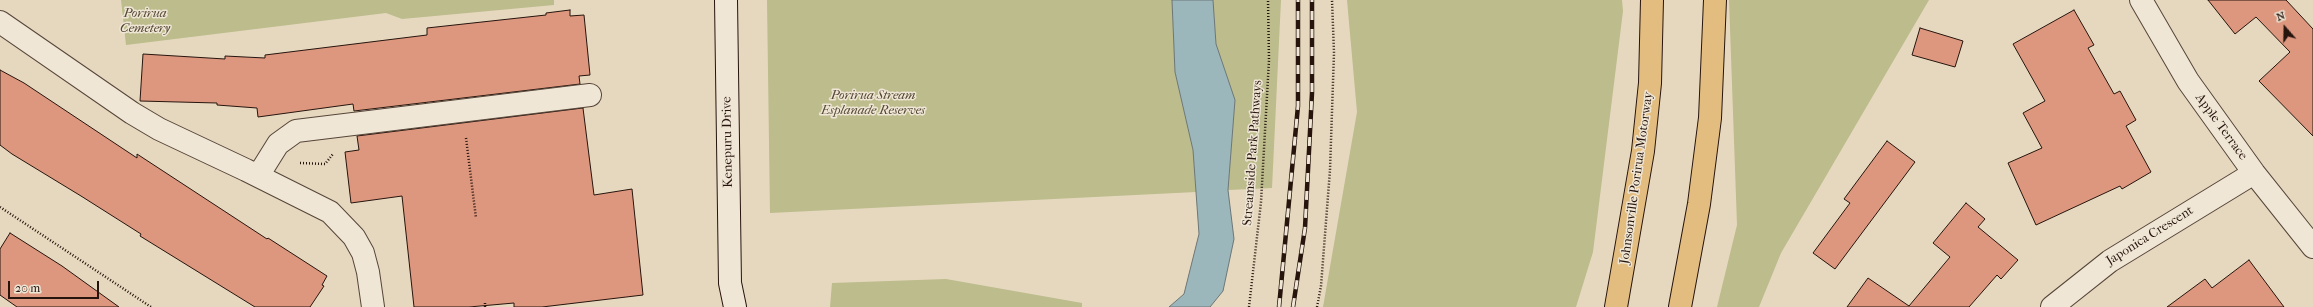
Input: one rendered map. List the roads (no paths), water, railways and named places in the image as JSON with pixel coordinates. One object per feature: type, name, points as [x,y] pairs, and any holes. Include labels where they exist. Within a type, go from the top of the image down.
[{"type":"highway","name":"Johnsonville Porirua Motorway","points":[[1616,307],[1643,151],[1650,84],[1652,0]]},
{"type":"highway","points":[[1680,307],[1699,204],[1710,118],[1715,0]]},
{"type":"street","name":"Kenepuru Drive","points":[[726,0],[730,283],[735,307]]},
{"type":"street","name":"Apple Terrace","points":[[2141,0],[2188,81],[2254,173],[2313,247]]},
{"type":"street","points":[[0,22],[138,117],[188,144],[258,176],[330,212],[354,237],[363,253],[368,272],[373,307]]},
{"type":"street","points":[[258,176],[278,144],[296,131],[590,95]]},
{"type":"street","name":"Japonica Crescent","points":[[2052,307],[2110,260],[2254,173]]},
{"type":"street","name":"Kenepuru Drive","points":[[725,307],[730,283]]},
{"type":"water","points":[[1172,0],[1213,0],[1216,44],[1235,100],[1228,190],[1234,239],[1223,291],[1210,307],[1169,307],[1184,294],[1199,234],[1193,150],[1175,72]]},
{"type":"railway","points":[[1279,307],[1298,106],[1298,0]]},
{"type":"railway","points":[[1293,307],[1305,228],[1312,93],[1312,0]]},
{"type":"park label","name":"Porirua Cemetery","points":[[145,22]]},
{"type":"park label","name":"Porirua Stream Esplanade Reserves","points":[[873,104]]}]
